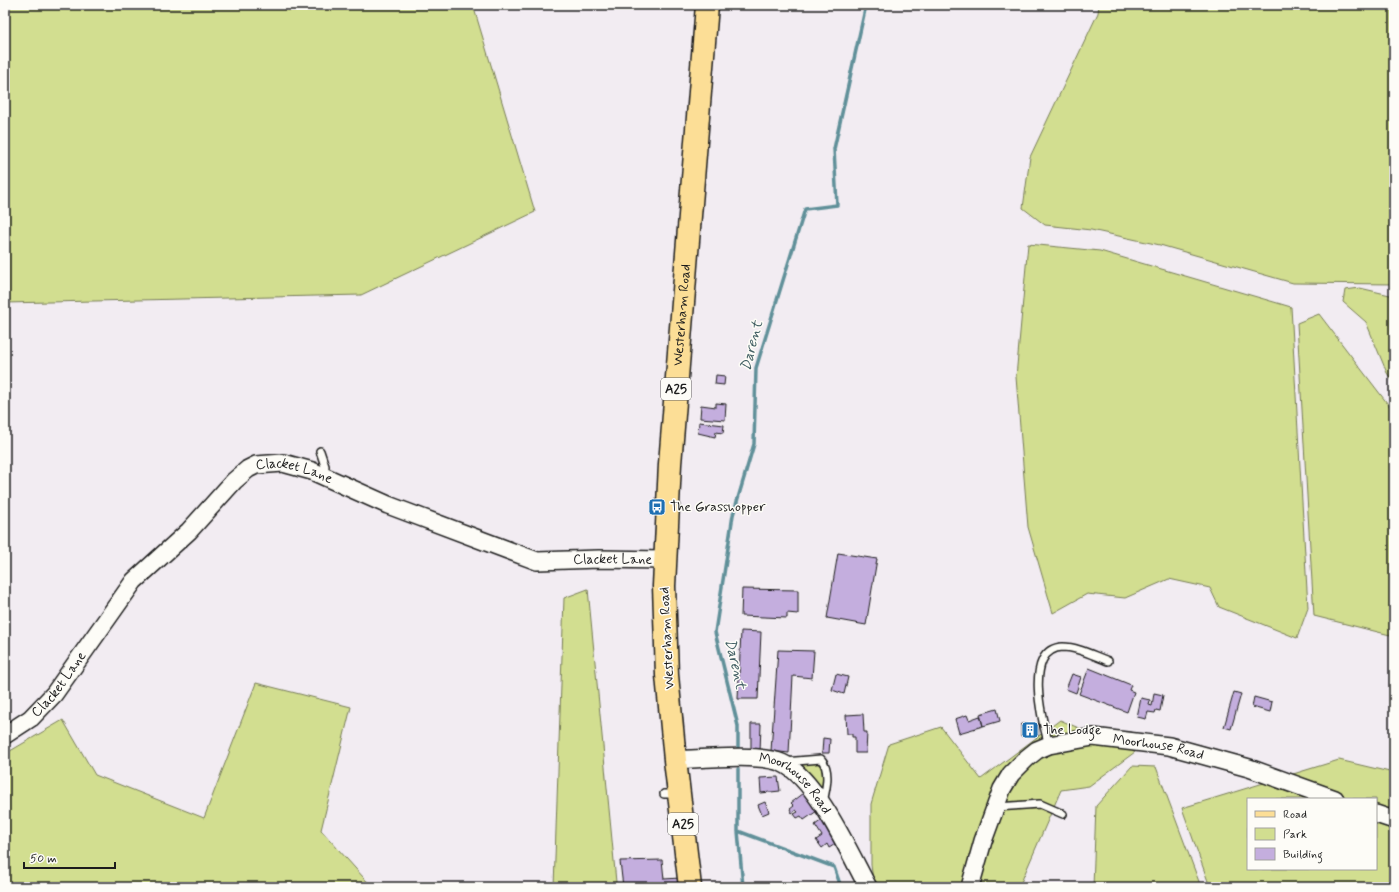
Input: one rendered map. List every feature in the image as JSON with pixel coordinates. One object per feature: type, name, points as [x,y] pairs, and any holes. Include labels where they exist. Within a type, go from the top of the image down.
[{"type":"main road","name":"Westerham Road","points":[[690,887],[672,794],[675,760],[665,642],[664,560],[670,464],[707,5]]},
{"type":"street","name":"Clacket Lane","points":[[5,735],[27,721],[47,703],[128,588],[189,531],[241,474],[256,465],[272,463],[295,466],[324,476],[388,505],[536,561],[544,562],[599,559],[664,560]]},
{"type":"street","name":"Moorhouse Road","points":[[970,887],[994,807],[1002,789],[1011,774],[1037,750],[1049,745],[1093,738],[1169,746],[1249,768],[1332,798]]},
{"type":"street","name":"Moorhouse Road","points":[[675,760],[741,758],[770,760],[782,763],[796,772],[822,804],[868,887]]},
{"type":"street","points":[[1377,814],[1394,820]]},
{"type":"lane","points":[[320,451],[325,466],[324,476]]},
{"type":"lane","points":[[1049,745],[1040,706],[1039,675],[1044,659],[1049,653],[1062,647],[1072,648],[1108,661]]},
{"type":"lane","points":[[782,763],[790,760],[821,759],[827,768],[825,792],[822,804]]},
{"type":"lane","points":[[994,807],[1040,804],[1063,814]]},
{"type":"green space","points":[[5,5],[473,5],[535,212],[361,295],[5,303]]},
{"type":"green space","points":[[1099,5],[1394,5],[1394,284],[1293,283],[1160,245],[1091,230],[1045,225],[1023,208],[1030,157],[1098,13]]},
{"type":"green space","points":[[1028,244],[1100,251],[1291,307],[1308,608],[1297,638],[1219,607],[1210,588],[1169,579],[1125,598],[1087,594],[1053,613],[1028,527],[1016,377]]},
{"type":"green space","points":[[1360,288],[1394,296],[1394,383],[1387,373],[1366,322],[1343,302],[1345,290]]},
{"type":"green space","points":[[1319,314],[1394,412],[1394,636],[1314,616],[1297,323]]},
{"type":"green space","points":[[588,589],[616,882],[615,887],[554,887],[564,598]]},
{"type":"green space","points":[[256,683],[351,707],[321,830],[372,887],[5,887],[5,754],[63,720],[95,775],[204,818]]},
{"type":"green space","points":[[1060,720],[1135,752],[1089,786],[1061,790],[1019,887],[874,887],[871,865],[871,804],[889,744],[941,727],[981,779]]},
{"type":"green space","points":[[1339,760],[1394,773],[1394,887],[1210,887],[1182,808]]},
{"type":"green space","points":[[817,763],[821,767],[824,786],[821,791],[793,764]]},
{"type":"green space","points":[[1132,766],[1156,767],[1201,887],[1093,887],[1096,806]]},
{"type":"building","points":[[716,375],[725,376],[724,385],[715,384]]},
{"type":"building","points":[[716,403],[726,404],[725,420],[700,418],[701,405],[716,407]]},
{"type":"building","points":[[699,422],[724,425],[723,433],[716,432],[715,437],[698,433]]},
{"type":"building","points":[[838,553],[877,559],[866,625],[827,618]]},
{"type":"building","points":[[742,589],[798,590],[798,614],[787,613],[787,618],[741,616]]},
{"type":"building","points":[[741,631],[761,632],[758,699],[738,699]]},
{"type":"building","points":[[778,650],[814,651],[812,678],[793,676],[789,753],[771,751]]},
{"type":"building","points":[[1089,668],[1131,685],[1129,690],[1134,692],[1127,712],[1079,694]]},
{"type":"building","points":[[836,674],[848,677],[844,694],[832,690]]},
{"type":"building","points":[[1072,674],[1081,677],[1076,693],[1066,689]]},
{"type":"building","points":[[1234,692],[1241,694],[1231,729],[1224,727]]},
{"type":"building","points":[[1154,693],[1163,695],[1160,711],[1156,710],[1155,713],[1148,712],[1146,719],[1137,717],[1141,698],[1150,700],[1149,705],[1152,706]]},
{"type":"building","points":[[1254,697],[1272,702],[1270,712],[1252,707]]},
{"type":"building","points":[[997,709],[1000,721],[983,726],[980,714]]},
{"type":"building","points":[[863,714],[864,732],[867,732],[866,753],[855,753],[855,737],[852,737],[852,734],[847,734],[846,715]]},
{"type":"building","points":[[967,715],[969,720],[980,716],[983,726],[959,733],[955,719]]},
{"type":"building","points":[[751,724],[761,724],[760,752],[751,751]]},
{"type":"building","name":"The Lodge","points":[[1021,724],[1039,724],[1038,736],[1021,736]]},
{"type":"building","points":[[823,738],[830,739],[829,753],[822,753]]},
{"type":"building","points":[[778,777],[780,791],[761,793],[760,778]]},
{"type":"building","points":[[804,793],[817,811],[804,820],[801,816],[797,818],[794,814],[798,812],[796,810],[792,813],[790,809],[794,806],[791,803]]},
{"type":"building","points":[[765,802],[769,812],[762,815],[758,805]]},
{"type":"building","points":[[822,820],[837,843],[829,848],[827,844],[822,848],[816,840],[822,836],[815,825]]},
{"type":"building","points":[[662,860],[664,879],[680,878],[681,887],[623,887],[620,861]]},
{"type":"waterway","name":"Darent","points":[[738,747],[738,726],[715,632],[733,515],[754,444],[756,368],[805,209],[837,205],[834,149],[866,5]]},
{"type":"waterway","name":"Darent","points":[[738,769],[738,831],[743,887]]},
{"type":"waterway","points":[[738,831],[834,867],[841,887]]},
{"type":"place","name":"The Grasshopper","points":[[657,507]]},
{"type":"place","name":"The Lodge","points":[[1030,730]]}]
